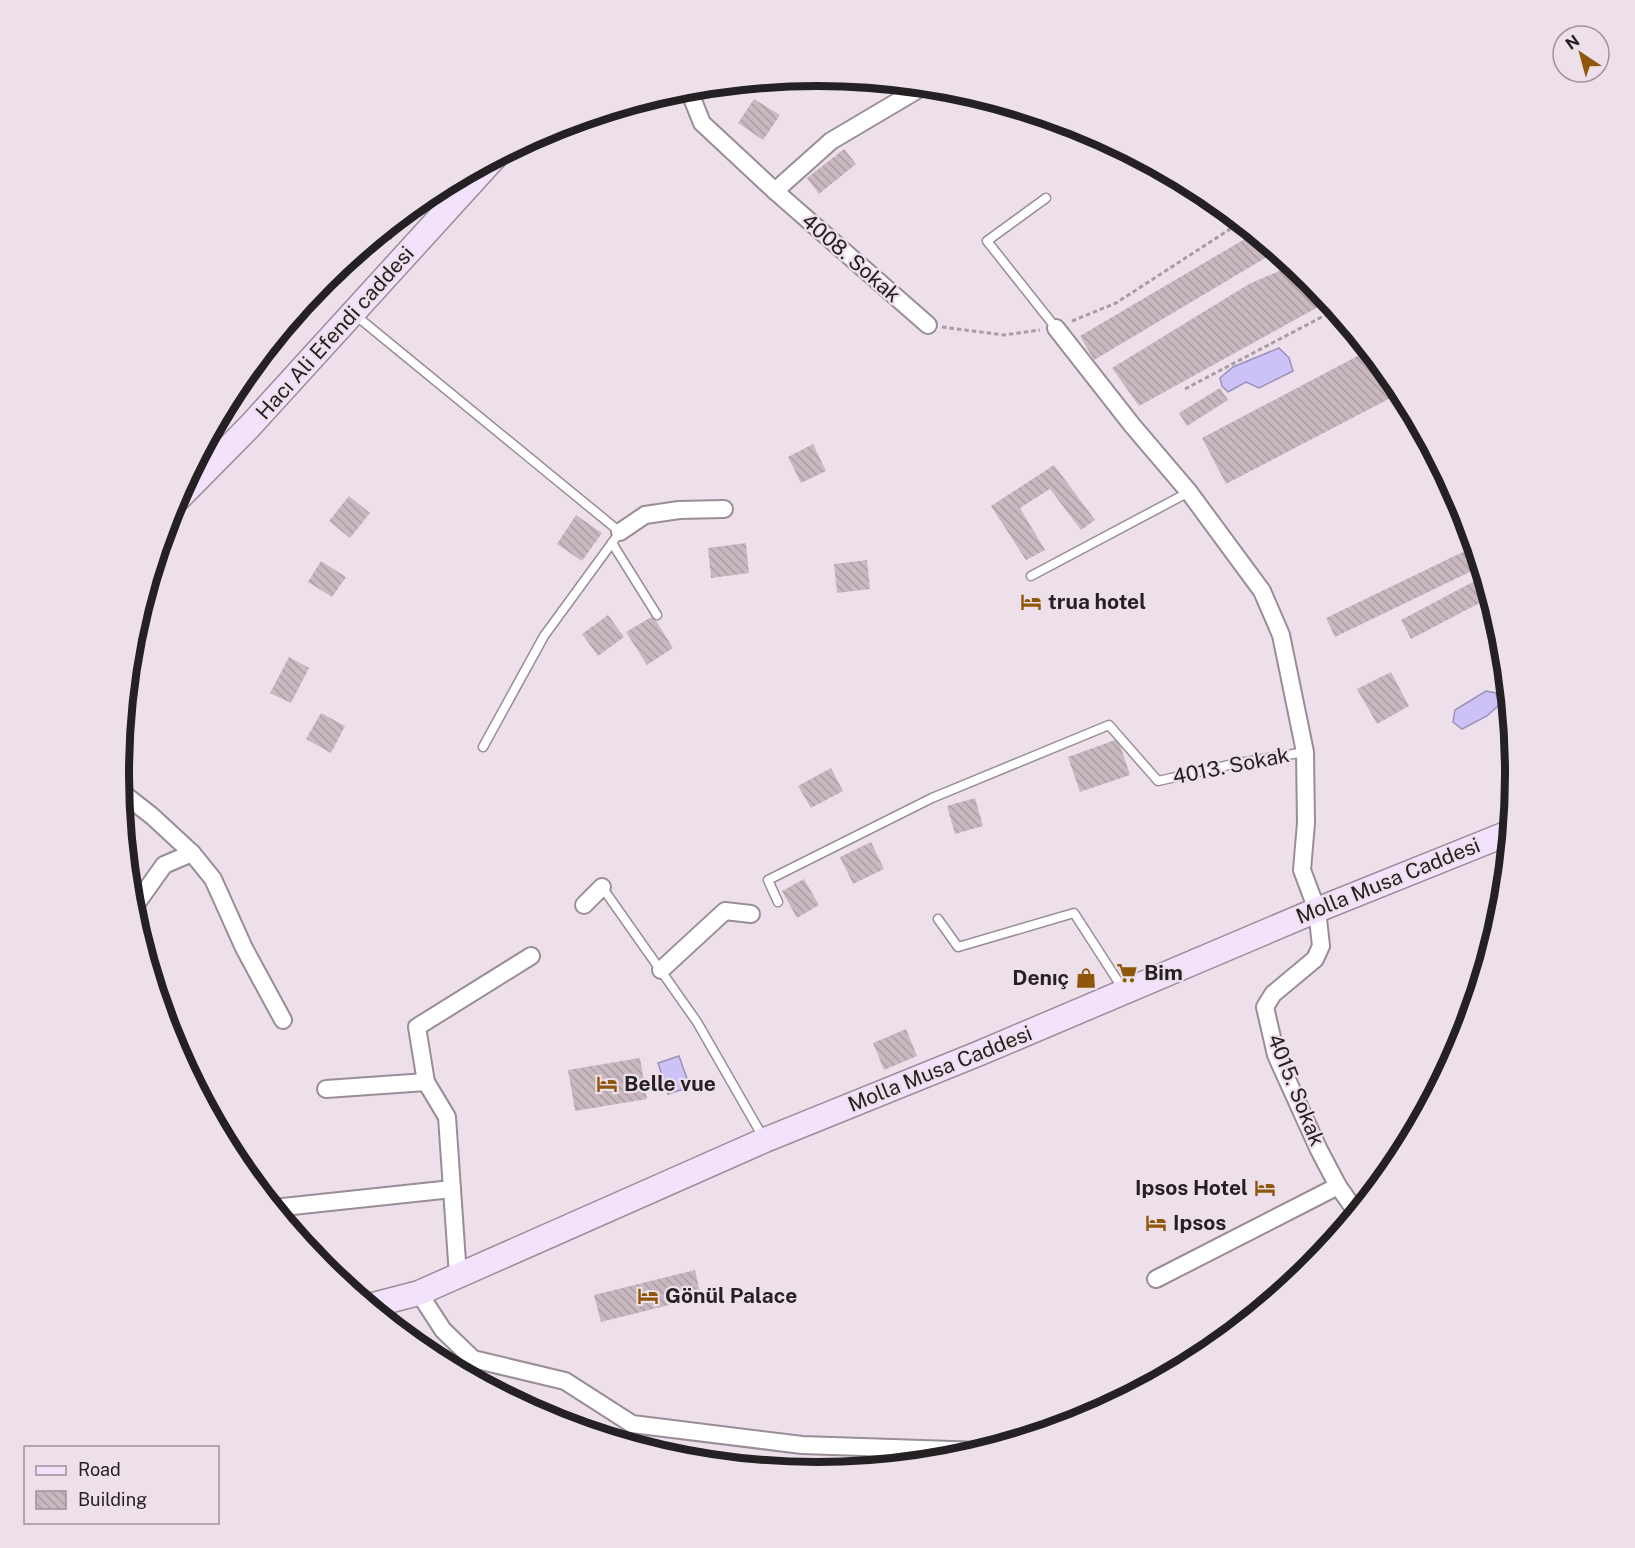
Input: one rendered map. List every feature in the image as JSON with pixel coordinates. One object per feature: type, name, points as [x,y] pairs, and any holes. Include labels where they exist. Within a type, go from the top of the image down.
[{"type":"street","points":[[775,191],[831,141],[914,92]]},
{"type":"street","name":"4008. Sokak","points":[[691,98],[702,123],[775,191],[928,325]]},
{"type":"street","name":"Hacı Ali Efendi caddesi","points":[[193,484],[250,426],[479,175]]},
{"type":"street","points":[[1056,328],[1132,425],[1189,492],[1262,591],[1281,634],[1305,752],[1306,823],[1302,870],[1317,910]]},
{"type":"street","points":[[616,537],[645,515],[679,510],[723,509]]},
{"type":"street","points":[[130,798],[192,853],[213,879],[244,948],[283,1020]]},
{"type":"street","name":"Molla Musa Caddesi","points":[[378,1304],[419,1293],[765,1140],[980,1053],[1317,910],[1503,835]]},
{"type":"street","points":[[140,898],[164,865],[192,853]]},
{"type":"street","points":[[584,905],[602,887]]},
{"type":"street","name":"4015. Sokak","points":[[1317,910],[1321,946],[1316,959],[1273,994],[1265,1007],[1276,1055],[1338,1186],[1353,1207]]},
{"type":"street","points":[[661,970],[725,911],[752,914]]},
{"type":"street","points":[[458,1276],[447,1118],[426,1082],[417,1027],[531,956]]},
{"type":"street","points":[[326,1089],[426,1082]]},
{"type":"street","points":[[1156,1279],[1338,1186]]},
{"type":"street","points":[[283,1207],[452,1189]]},
{"type":"street","points":[[419,1293],[443,1330],[473,1359],[565,1381],[632,1424],[802,1445],[947,1450]]},
{"type":"lane","points":[[1046,198],[987,241],[1056,328]]},
{"type":"lane","points":[[353,314],[616,537],[657,615]]},
{"type":"lane","points":[[1031,576],[1189,492]]},
{"type":"lane","points":[[483,747],[544,636],[616,537]]},
{"type":"lane","name":"4013. Sokak","points":[[778,902],[768,880],[932,798],[1109,725],[1158,781],[1233,764],[1305,752]]},
{"type":"lane","points":[[602,887],[697,1022],[765,1140]]},
{"type":"lane","points":[[938,919],[958,947],[1074,913],[1125,992]]},
{"type":"path","points":[[928,325],[1005,335],[1056,328],[1116,303],[1234,226]]},
{"type":"path","points":[[1185,389],[1329,313]]},
{"type":"shaded area","points":[[1279,348],[1289,358],[1293,371],[1259,388],[1246,382],[1228,392],[1222,386],[1220,378],[1233,367]]},
{"type":"shaded area","points":[[1486,691],[1496,693],[1499,705],[1487,716],[1462,729],[1453,722],[1455,710]]},
{"type":"shaded area","points":[[679,1056],[690,1087],[668,1094],[658,1063]]},
{"type":"building","points":[[754,99],[780,115],[763,140],[738,123]]},
{"type":"building","points":[[844,149],[856,164],[819,194],[807,178]]},
{"type":"building","points":[[1248,237],[1270,255],[1094,360],[1080,336]]},
{"type":"building","points":[[1284,269],[1321,305],[1139,406],[1112,368],[1249,284]]},
{"type":"building","points":[[1363,353],[1393,397],[1226,484],[1202,438]]},
{"type":"building","points":[[1220,388],[1228,400],[1187,426],[1179,413]]},
{"type":"building","points":[[813,444],[826,471],[801,483],[788,457]]},
{"type":"building","points":[[1054,465],[1095,520],[1081,530],[1050,489],[1020,508],[1045,550],[1026,560],[991,506]]},
{"type":"building","points":[[349,496],[370,513],[350,538],[329,521]]},
{"type":"building","points":[[576,515],[602,533],[582,561],[557,544]]},
{"type":"building","points":[[746,543],[749,573],[711,578],[708,548]]},
{"type":"building","points":[[1468,550],[1474,570],[1335,637],[1326,618]]},
{"type":"building","points":[[867,560],[870,589],[837,593],[834,564]]},
{"type":"building","points":[[321,561],[346,577],[332,597],[308,582]]},
{"type":"building","points":[[1478,579],[1484,601],[1411,639],[1401,620]]},
{"type":"building","points":[[608,615],[624,637],[598,656],[582,634]]},
{"type":"building","points":[[653,616],[673,648],[647,665],[626,632]]},
{"type":"building","points":[[289,657],[309,668],[291,703],[270,693]]},
{"type":"building","points":[[1391,672],[1409,706],[1377,724],[1357,689]]},
{"type":"building","points":[[321,713],[345,726],[331,753],[306,739]]},
{"type":"building","points":[[1118,739],[1130,775],[1080,792],[1068,757]]},
{"type":"building","points":[[831,768],[843,791],[811,808],[798,786]]},
{"type":"building","points":[[975,798],[983,826],[955,834],[947,806]]},
{"type":"building","points":[[871,842],[884,869],[853,884],[840,857]]},
{"type":"building","points":[[804,879],[819,905],[797,918],[782,891]]},
{"type":"building","points":[[906,1029],[917,1056],[884,1070],[873,1043]]},
{"type":"building","name":"Belle vue","points":[[640,1058],[647,1099],[575,1111],[568,1070]]},
{"type":"building","name":"Gönül Palace","points":[[695,1270],[701,1297],[601,1322],[594,1295]]},
{"type":"place","name":"trua hotel","points":[[1031,602]]},
{"type":"place","name":"Bim","points":[[1127,973]]},
{"type":"place","name":"Denıç","points":[[1086,978]]},
{"type":"place","name":"Belle vue","points":[[607,1084]]},
{"type":"place","name":"Ipsos Hotel","points":[[1265,1188]]},
{"type":"place","name":"Ipsos","points":[[1156,1223]]},
{"type":"place","name":"Gönül Palace","points":[[648,1296]]}]
